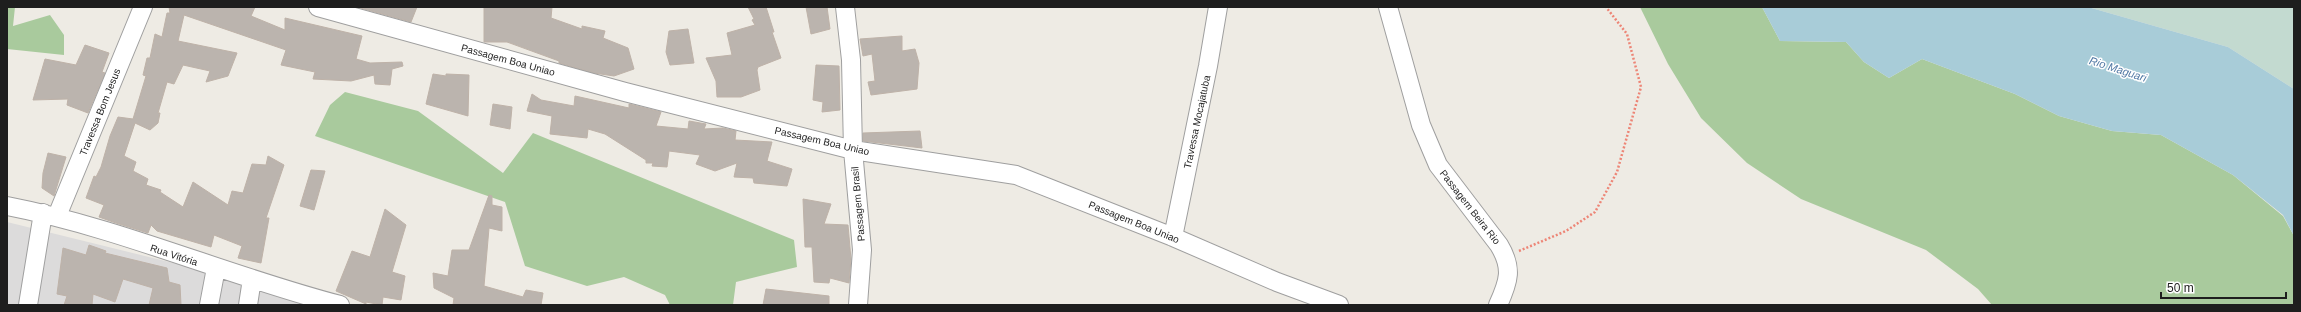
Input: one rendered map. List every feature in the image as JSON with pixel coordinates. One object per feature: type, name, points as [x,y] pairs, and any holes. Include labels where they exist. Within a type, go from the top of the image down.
[{"type":"street","name":"Travessa Bom Jesus","points":[[28,305],[50,215],[143,7]]},
{"type":"street","name":"Passagem Boa Uniao","points":[[318,7],[625,92],[853,150],[1016,175],[1173,237],[1277,282],[1339,305]]},
{"type":"street","name":"Passagem Brasil","points":[[845,7],[851,60],[853,150],[862,250],[858,305]]},
{"type":"street","name":"Travessa Mocajatuba","points":[[1173,237],[1208,66],[1218,7]]},
{"type":"street","name":"Passagem Beira Rio","points":[[1388,7],[1421,125],[1438,165],[1500,245],[1506,256],[1510,270],[1501,298]]},
{"type":"street","name":"Rua Vitória","points":[[7,206],[50,215],[216,268],[340,305]]},
{"type":"street","points":[[209,305],[216,268]]},
{"type":"street","points":[[248,305],[252,279]]},
{"type":"path","points":[[1506,256],[1566,231],[1595,212],[1617,172],[1641,87],[1627,34],[1606,7]]},
{"type":"shaded area","points":[[7,222],[226,276],[327,305],[7,305]]},
{"type":"green space","points":[[7,7],[15,7],[13,26],[50,15],[64,35],[64,55],[7,49]]},
{"type":"green space","points":[[1640,7],[1762,7],[1780,41],[1846,42],[1864,62],[1889,78],[1922,59],[2015,94],[2059,116],[2112,131],[2161,135],[2233,175],[2283,216],[2294,236],[2294,305],[1992,305],[1978,289],[1926,250],[1801,199],[1747,163],[1701,118],[1668,64]]},
{"type":"green space","points":[[2088,7],[2294,7],[2294,89],[2228,47]]},
{"type":"green space","points":[[345,92],[418,111],[503,173],[533,133],[794,240],[797,267],[736,282],[733,305],[670,305],[665,295],[624,277],[587,286],[525,266],[505,202],[315,136],[330,105]]},
{"type":"water","name":"Rio Maguari","points":[[1762,7],[2088,7],[2228,47],[2294,89],[2294,236],[2283,215],[2233,175],[2161,135],[2112,131],[2059,116],[2015,94],[1922,59],[1889,78],[1864,62],[1846,42],[1780,41]]},
{"type":"building","points":[[169,7],[255,7],[251,16],[285,30],[285,18],[362,36],[356,59],[370,63],[402,62],[403,66],[392,69],[390,85],[375,84],[374,75],[351,81],[313,79],[315,72],[281,65],[286,50],[184,15],[178,41],[237,53],[228,76],[206,82],[210,71],[183,65],[174,84],[167,82],[158,113],[160,113],[158,123],[150,130],[135,123],[124,156],[136,162],[133,171],[148,179],[146,185],[161,190],[160,192],[183,207],[193,182],[228,205],[232,191],[243,193],[252,164],[266,165],[268,156],[284,165],[266,218],[269,218],[261,263],[238,258],[242,246],[214,235],[211,247],[157,231],[151,225],[148,233],[99,217],[104,205],[86,198],[94,176],[96,177],[101,167],[110,136],[118,117],[133,119],[146,76],[143,75],[147,58],[150,58],[155,34],[162,37],[167,13],[170,13]]},
{"type":"building","points":[[357,7],[417,7],[411,22]]},
{"type":"building","points":[[484,7],[552,7],[551,18],[582,29],[582,26],[605,31],[603,38],[628,48],[634,69],[614,76],[594,73],[559,63],[559,61],[507,42],[484,42]]},
{"type":"building","points":[[748,7],[766,7],[774,32],[772,32],[781,58],[758,67],[757,70],[760,90],[741,97],[717,97],[716,81],[706,58],[732,55],[727,33],[755,25],[752,20],[754,19]]},
{"type":"building","points":[[806,7],[827,7],[830,29],[811,34]]},
{"type":"building","points":[[688,29],[694,63],[670,65],[666,52],[669,31]]},
{"type":"building","points":[[902,36],[902,51],[915,49],[919,63],[917,89],[871,95],[868,82],[875,81],[872,54],[863,56],[860,39]]},
{"type":"building","points":[[85,45],[109,53],[102,72],[105,73],[88,113],[67,105],[68,99],[33,100],[45,59],[76,65]]},
{"type":"building","points":[[816,65],[839,66],[840,110],[822,112],[823,102],[813,100]]},
{"type":"building","points":[[433,74],[446,76],[446,74],[469,75],[468,116],[426,104]]},
{"type":"building","points":[[532,94],[541,100],[574,106],[575,96],[629,108],[629,104],[661,112],[656,126],[688,129],[689,121],[706,124],[704,129],[723,128],[736,131],[735,140],[772,142],[767,161],[792,169],[787,186],[754,183],[753,178],[734,177],[737,163],[715,171],[696,164],[700,155],[669,151],[667,167],[652,166],[653,163],[646,163],[646,160],[605,134],[588,129],[587,138],[550,134],[552,116],[527,111]]},
{"type":"building","points":[[493,104],[512,107],[510,129],[490,125]]},
{"type":"building","points":[[920,131],[922,148],[863,141],[863,133]]},
{"type":"building","points":[[48,153],[66,157],[54,196],[42,188],[43,173]]},
{"type":"building","points":[[311,170],[325,171],[314,210],[300,206]]},
{"type":"building","points":[[489,195],[492,196],[492,205],[502,207],[502,231],[489,228],[484,286],[523,297],[526,290],[543,293],[541,305],[453,305],[454,298],[434,288],[433,273],[448,276],[452,250],[469,250]]},
{"type":"building","points":[[803,199],[831,204],[824,224],[848,225],[851,259],[849,283],[830,278],[829,283],[814,282],[812,247],[805,247]]},
{"type":"building","points":[[385,209],[406,225],[392,272],[405,276],[401,300],[383,297],[382,305],[366,302],[366,304],[336,291],[352,251],[370,257]]},
{"type":"building","points":[[89,245],[106,251],[105,253],[167,268],[169,282],[180,285],[181,305],[149,305],[153,288],[123,279],[115,302],[93,294],[92,305],[64,305],[67,296],[57,294],[63,248],[86,255]]},
{"type":"building","points":[[766,289],[829,296],[829,305],[763,305]]}]
